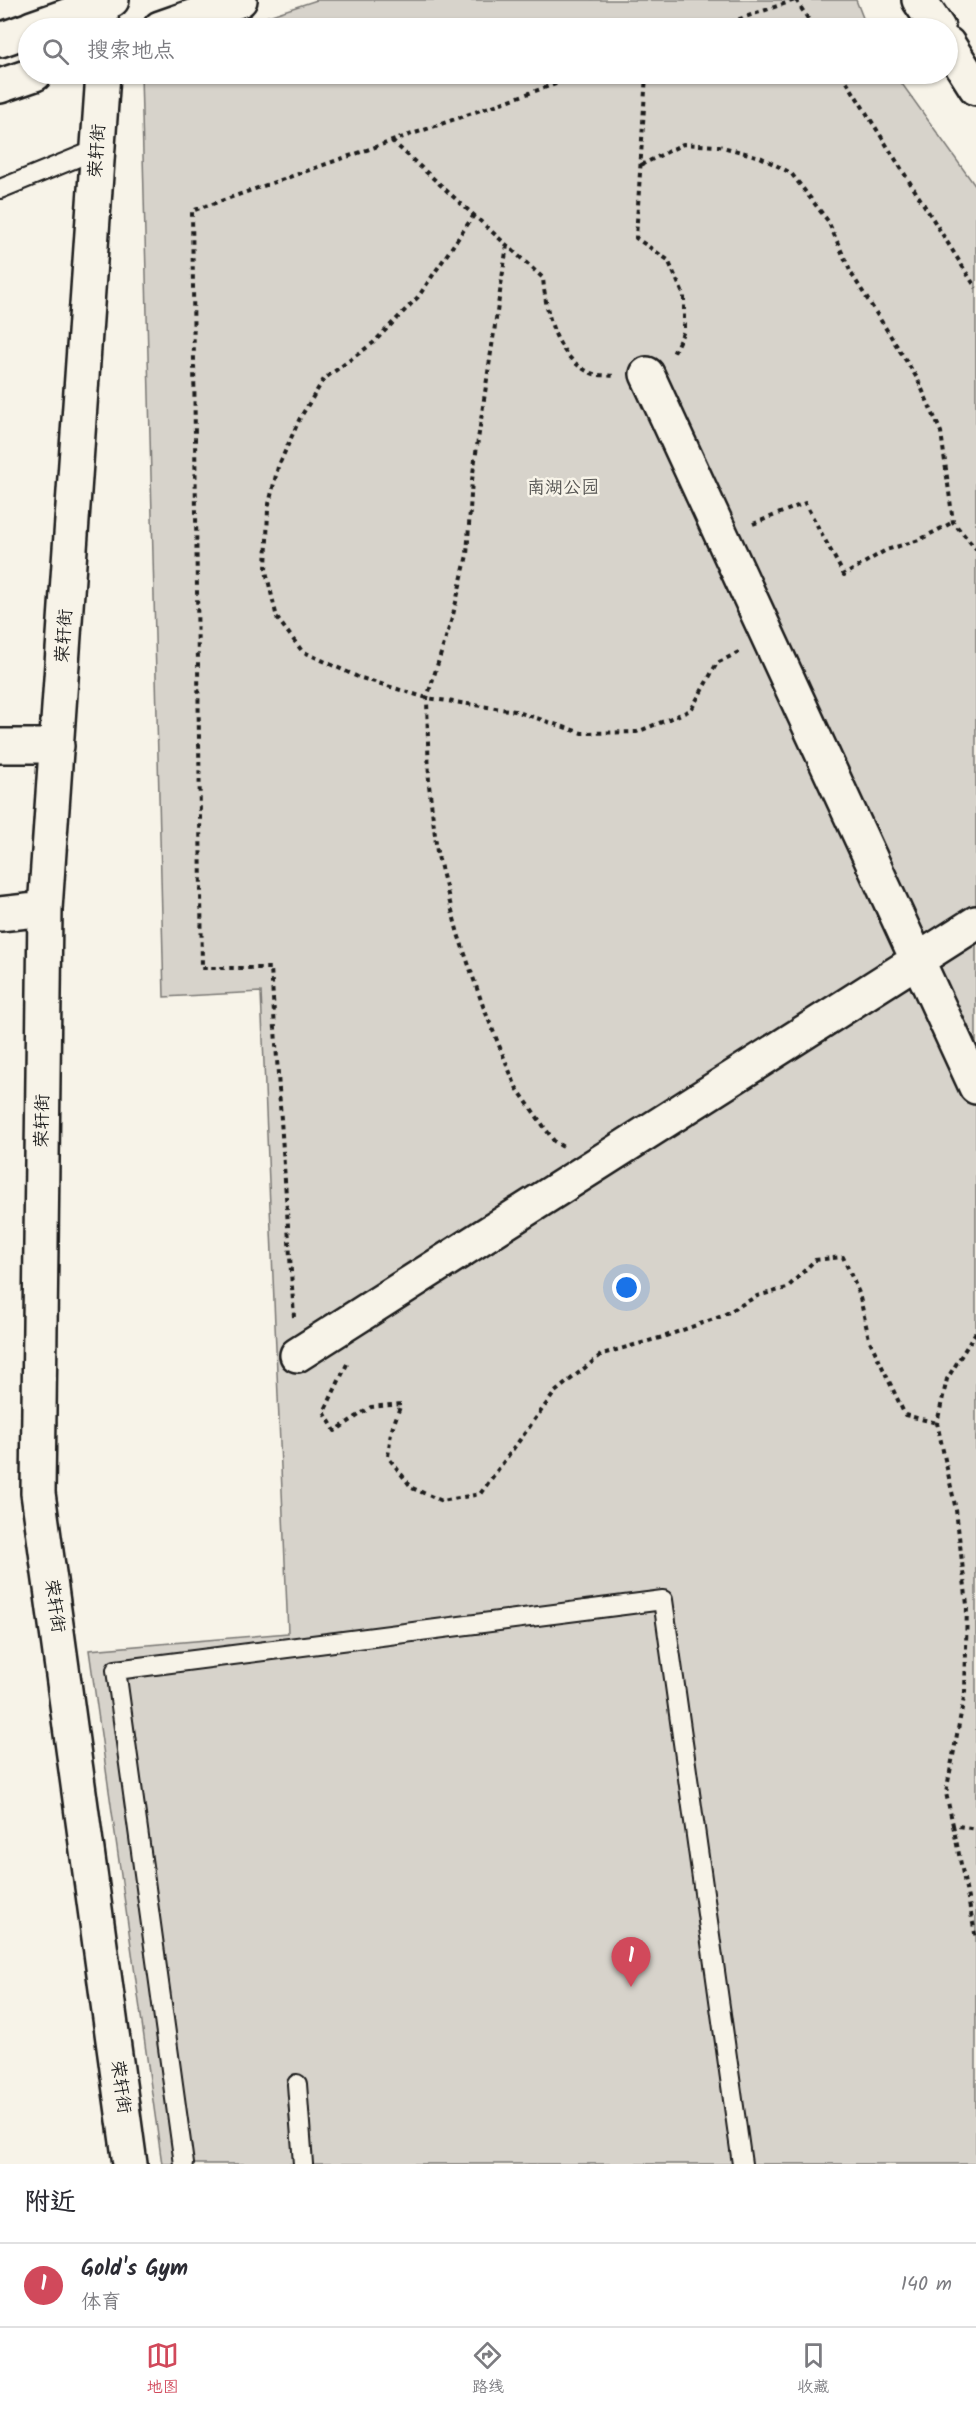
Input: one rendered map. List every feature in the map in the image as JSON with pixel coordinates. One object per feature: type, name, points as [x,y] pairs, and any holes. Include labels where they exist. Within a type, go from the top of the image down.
[{"type":"street","points":[[189,18],[240,0]]},
{"type":"street","points":[[919,0],[931,18]]},
{"type":"street","points":[[76,18],[105,11]]},
{"type":"street","points":[[0,40],[18,33]]},
{"type":"street","points":[[958,60],[976,88]]},
{"type":"street","points":[[0,86],[18,80]]},
{"type":"street","name":"荣轩街","points":[[102,84],[45,909],[38,1493],[130,2164]]},
{"type":"street","points":[[647,374],[976,1087]]},
{"type":"street","points":[[0,746],[57,746]]},
{"type":"street","points":[[0,914],[45,909]]},
{"type":"street","points":[[297,1355],[976,923]]},
{"type":"lane","points":[[0,189],[98,149]]},
{"type":"lane","points":[[184,2164],[116,1670],[663,1600],[742,2164]]},
{"type":"lane","points":[[297,2085],[303,2164]]},
{"type":"path","points":[[743,18],[796,0],[808,18]]},
{"type":"path","points":[[297,1355],[271,968],[202,968],[192,211],[555,84]]},
{"type":"path","points":[[392,141],[543,278],[546,307],[555,334],[568,358],[592,373],[620,377],[647,374],[673,356],[684,331],[684,296],[668,260],[636,238],[645,84]]},
{"type":"path","points":[[848,84],[976,288]]},
{"type":"path","points":[[640,166],[683,144],[719,146],[760,157],[791,173],[828,221],[851,273],[917,378],[941,432],[953,522],[976,549]]},
{"type":"path","points":[[474,215],[418,297],[373,343],[324,379],[300,418],[278,467],[268,508],[266,571],[277,618],[302,651],[358,677],[427,698],[515,711],[582,733],[637,732],[692,710],[717,663],[769,639]]},
{"type":"path","points":[[507,245],[472,480],[467,555],[453,615],[427,698],[429,785],[436,852],[458,934],[483,1006],[516,1087],[554,1141],[594,1166]]},
{"type":"path","points":[[721,536],[805,503],[844,574],[886,550],[919,540],[953,522]]},
{"type":"path","points":[[352,1320],[360,1341],[338,1378],[324,1412],[335,1431],[371,1407],[401,1404],[391,1432],[388,1457],[412,1488],[442,1501],[480,1494],[555,1392],[602,1354],[663,1337],[722,1316],[757,1296],[788,1288],[815,1260],[843,1257],[859,1293],[868,1339],[905,1415],[937,1423]]},
{"type":"path","points":[[976,1332],[947,1379],[937,1423],[956,1510],[967,1605],[965,1692],[946,1794],[976,1938]]},
{"type":"path","points":[[953,1825],[976,1829]]},
{"type":"green space","points":[[317,0],[856,0],[863,18],[262,18]]},
{"type":"green space","name":"南湖公园","points":[[141,84],[902,84],[976,187],[976,2164],[162,2164],[89,1650],[288,1633],[261,992],[164,997]]},
{"type":"place","name":"Gold's Gym","points":[[631,1987]]}]
